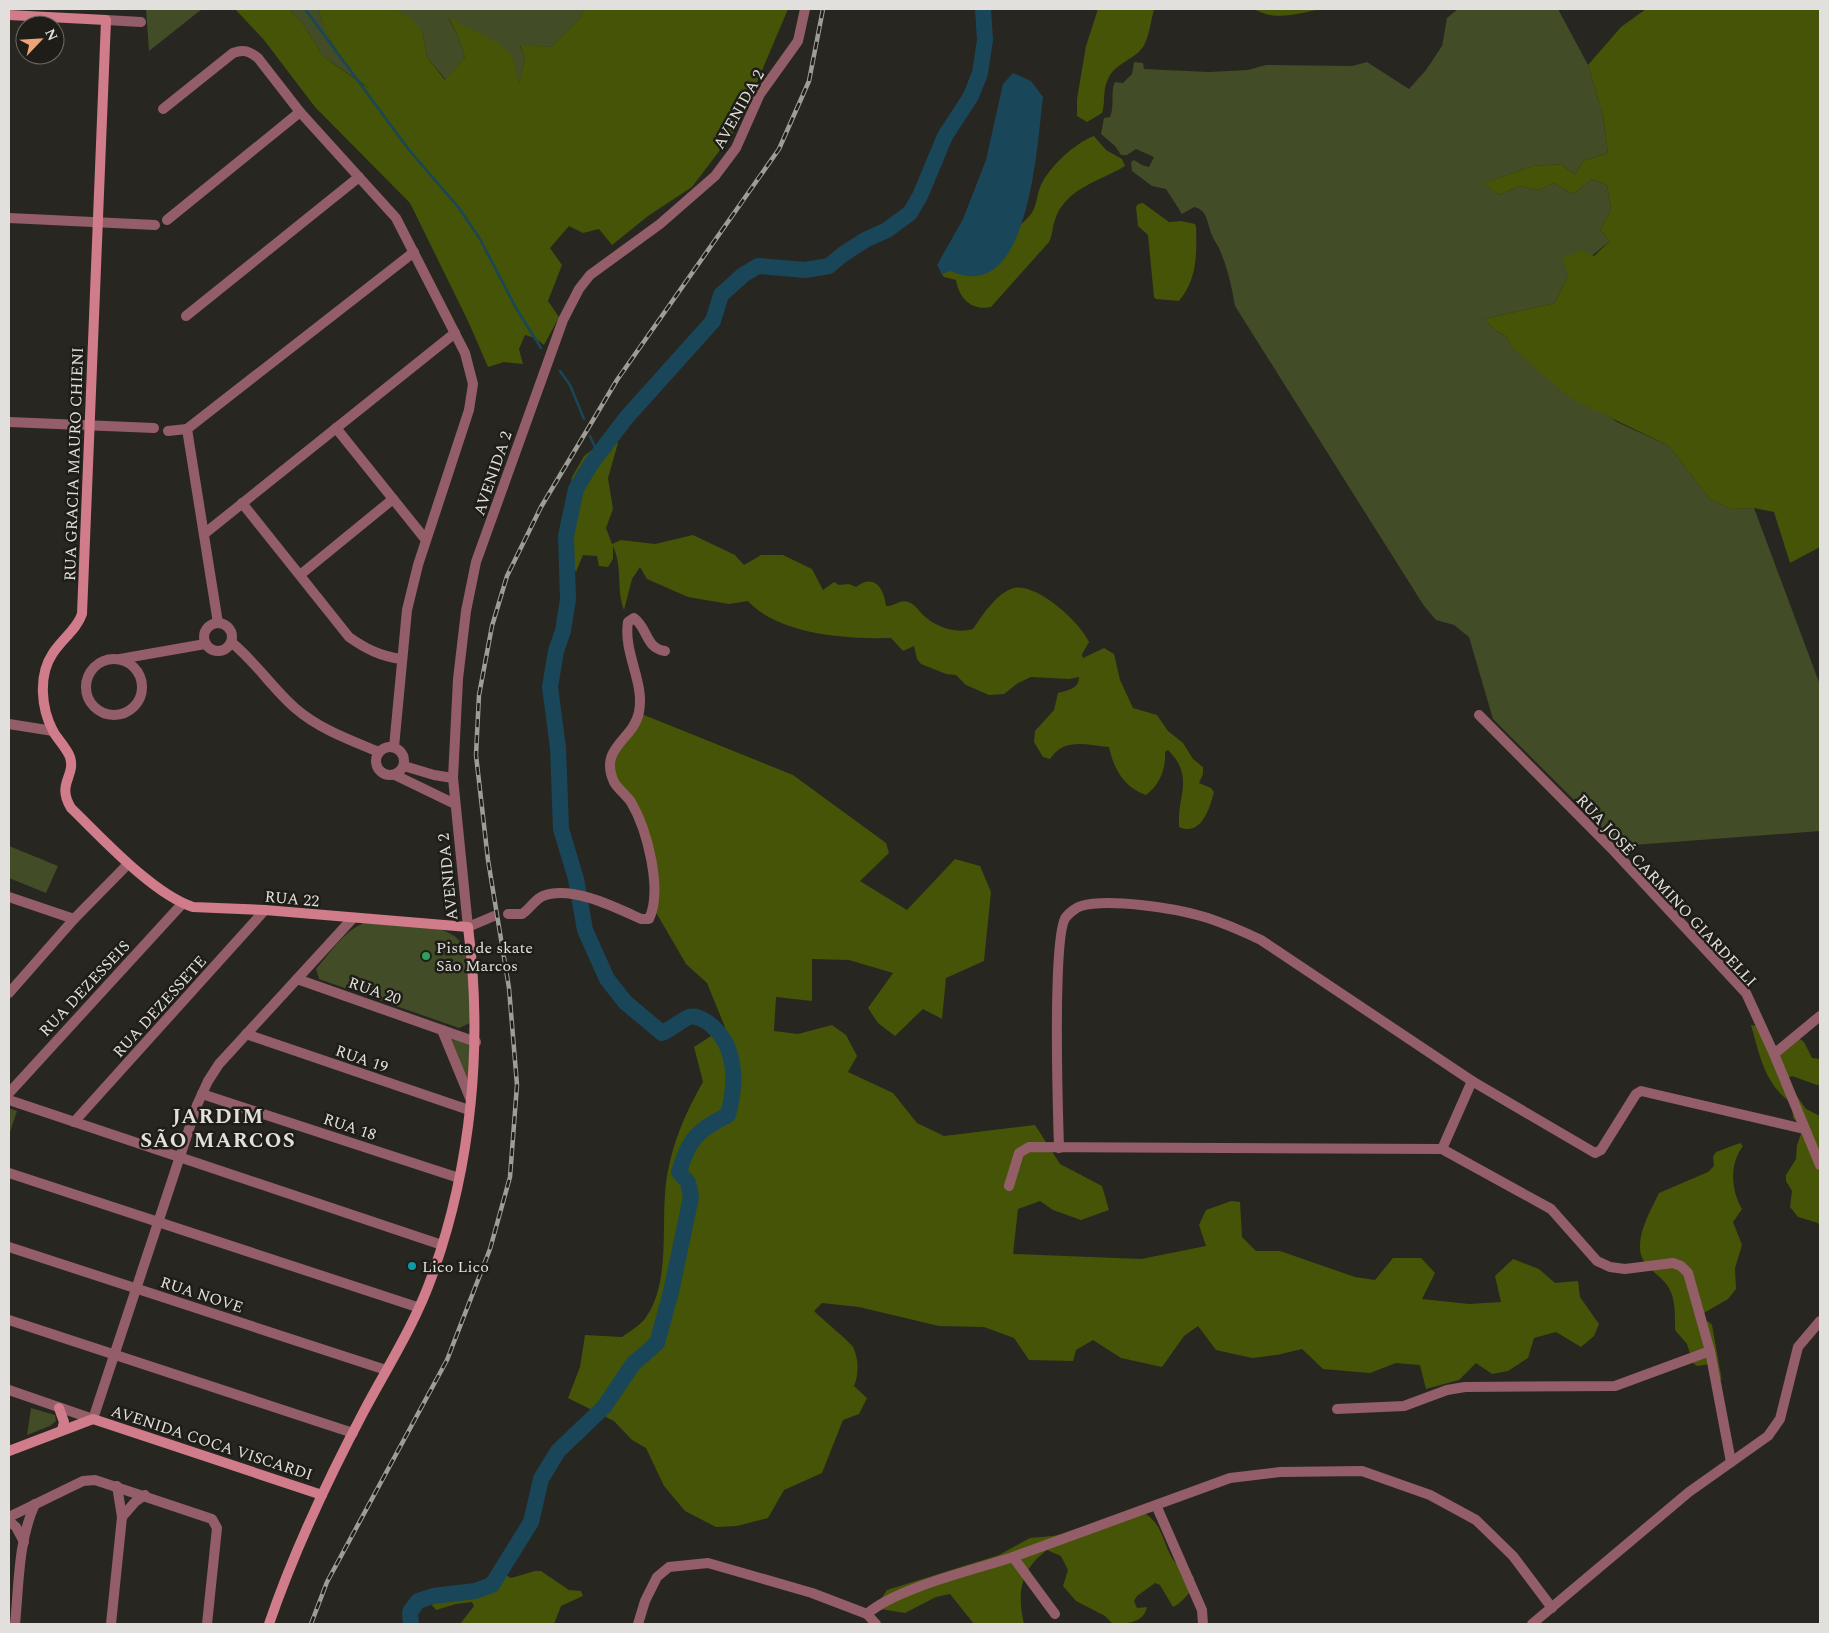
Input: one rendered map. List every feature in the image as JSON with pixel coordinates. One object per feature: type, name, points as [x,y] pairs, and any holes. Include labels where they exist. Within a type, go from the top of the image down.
[{"type":"street","name":"AVENIDA 2","points":[[269,1624],[322,1495],[432,1278],[454,1207],[469,1110],[476,1042],[473,966],[453,778],[458,679],[466,611],[476,562],[563,320],[579,289],[590,275],[660,224],[715,176],[736,148],[760,94],[798,40],[805,9]]},
{"type":"street","points":[[9,15],[140,22]]},
{"type":"street","name":"RUA GRACIA MAURO CHIENI","points":[[106,20],[82,614],[79,624],[64,637],[51,656],[45,670],[43,687],[46,714],[53,731],[69,756],[71,765],[64,787],[65,798],[71,808],[128,864]]},
{"type":"street","points":[[163,110],[233,53],[240,50],[249,51],[258,58],[300,112],[396,218],[465,353],[473,384],[463,432],[426,540],[407,610],[394,747]]},
{"type":"street","points":[[167,220],[300,112]]},
{"type":"street","points":[[186,316],[359,177]]},
{"type":"street","points":[[9,218],[155,225]]},
{"type":"street","points":[[168,432],[188,429],[414,252]]},
{"type":"street","points":[[204,534],[455,333]]},
{"type":"street","points":[[9,422],[154,428]]},
{"type":"street","points":[[336,428],[426,540]]},
{"type":"street","points":[[188,429],[218,623]]},
{"type":"street","points":[[300,575],[393,499]]},
{"type":"street","points":[[242,503],[349,637],[366,649],[385,656],[401,659]]},
{"type":"street","points":[[508,914],[522,914],[540,896],[553,893],[594,899],[641,918],[649,919],[654,909],[655,884],[648,848],[631,802],[614,782],[609,762],[616,745],[631,731],[639,713],[640,696],[626,635],[628,622],[634,618],[640,623],[651,645],[658,650],[666,651]]},
{"type":"street","points":[[120,659],[136,669],[140,677],[141,696],[128,711],[110,714],[94,705],[87,690],[87,681],[96,666],[112,659],[205,644],[216,651],[228,647],[231,642],[229,629],[218,623],[211,625],[206,630],[205,644]]},
{"type":"street","points":[[231,642],[248,655],[293,707],[313,722],[379,752]]},
{"type":"street","name":"RUA JOSÉ CARMINO GIARDELLI","points":[[1479,715],[1614,851],[1738,985],[1751,1003],[1820,1165]]},
{"type":"street","points":[[9,724],[53,731]]},
{"type":"street","points":[[404,766],[403,755],[394,747],[388,747],[379,752],[376,764],[383,774],[395,775],[455,804]]},
{"type":"street","points":[[404,766],[434,775],[453,778]]},
{"type":"street","points":[[395,775],[404,766]]},
{"type":"street","points":[[9,993],[74,919],[128,864]]},
{"type":"street","name":"RUA 22","points":[[128,864],[182,904],[193,907],[265,910],[468,927]]},
{"type":"street","points":[[9,897],[74,919]]},
{"type":"street","name":"RUA DEZESSEIS","points":[[9,1092],[182,904]]},
{"type":"street","points":[[1059,1148],[1057,1004],[1061,934],[1065,918],[1079,906],[1146,905],[1225,923],[1261,940],[1472,1081],[1595,1154],[1601,1150],[1636,1094],[1641,1091],[1804,1129]]},
{"type":"street","name":"RUA DEZESSETE","points":[[74,1122],[265,910]]},
{"type":"street","points":[[468,927],[494,916]]},
{"type":"street","points":[[9,1390],[93,1419],[202,1094],[219,1064],[353,918]]},
{"type":"street","name":"RUA 20","points":[[297,979],[476,1042]]},
{"type":"street","points":[[1774,1054],[1820,1016]]},
{"type":"street","points":[[442,1030],[470,1098]]},
{"type":"street","name":"RUA 19","points":[[246,1034],[469,1110]]},
{"type":"street","points":[[1442,1149],[1472,1081]]},
{"type":"street","name":"RUA 18","points":[[202,1094],[459,1178]]},
{"type":"street","points":[[9,1100],[442,1245]]},
{"type":"street","points":[[1009,1186],[1019,1153],[1023,1149],[1442,1149],[1551,1209],[1597,1261],[1610,1267],[1625,1269],[1673,1263],[1681,1266],[1688,1274],[1710,1351],[1731,1462]]},
{"type":"street","points":[[9,1173],[417,1307]]},
{"type":"street","name":"RUA NOVE","points":[[9,1247],[386,1370]]},
{"type":"street","points":[[9,1320],[115,1353],[353,1433]]},
{"type":"street","points":[[1532,1624],[1682,1498],[1768,1436],[1780,1419],[1798,1346],[1819,1325]]},
{"type":"street","points":[[1337,1409],[1404,1406],[1447,1390],[1465,1387],[1615,1386],[1710,1351]]},
{"type":"street","points":[[59,1408],[64,1422],[62,1430]]},
{"type":"street","name":"AVENIDA COCA VISCARDI","points":[[9,1451],[93,1419],[322,1495]]},
{"type":"street","points":[[867,1614],[879,1603],[903,1593],[1013,1557],[1230,1478],[1280,1472],[1362,1471],[1430,1495],[1476,1520],[1513,1556],[1552,1608]]},
{"type":"street","points":[[9,1517],[90,1480],[117,1486],[216,1523],[207,1624]]},
{"type":"street","points":[[111,1624],[122,1517],[117,1486]]},
{"type":"street","points":[[122,1517],[135,1502],[145,1496]]},
{"type":"street","points":[[16,1624],[24,1542],[29,1518],[36,1504]]},
{"type":"street","points":[[1156,1505],[1202,1610],[1202,1624]]},
{"type":"street","points":[[9,1521],[16,1527],[24,1542]]},
{"type":"street","points":[[1013,1557],[1055,1614]]},
{"type":"street","points":[[638,1624],[645,1601],[657,1577],[669,1567],[708,1563],[812,1593],[867,1614],[876,1624]]},
{"type":"green space","points":[[146,9],[202,9],[149,51]]},
{"type":"green space","points":[[235,9],[289,9],[303,24],[323,56],[368,88],[346,66],[326,32],[318,9],[394,9],[414,20],[423,35],[427,57],[445,80],[465,57],[458,36],[448,17],[496,42],[512,55],[519,83],[525,59],[520,45],[551,47],[579,19],[584,9],[788,9],[739,125],[692,187],[648,216],[612,245],[599,229],[583,233],[569,226],[550,248],[562,265],[548,301],[559,317],[544,345],[535,338],[525,335],[519,349],[523,364],[504,362],[488,367],[468,321],[410,203],[315,107],[264,40]]},
{"type":"green space","points":[[289,9],[318,9],[328,34],[339,54],[372,90],[323,56],[303,24]]},
{"type":"green space","points":[[394,9],[584,9],[579,19],[551,47],[520,46],[525,59],[519,84],[448,18],[458,36],[465,57],[446,80],[427,57],[423,35]]},
{"type":"green space","points":[[1098,9],[1154,9],[1143,47],[1111,74],[1105,88],[1102,113],[1087,122],[1077,116],[1077,99],[1086,46]]},
{"type":"green space","points":[[1254,9],[1322,9],[1279,16],[1262,13]]},
{"type":"green space","points":[[1458,9],[1558,9],[1588,65],[1603,116],[1608,153],[1583,161],[1575,175],[1561,164],[1533,166],[1485,183],[1499,195],[1519,186],[1539,190],[1553,183],[1573,194],[1592,179],[1607,185],[1611,209],[1600,230],[1610,241],[1568,275],[1555,303],[1484,319],[1495,330],[1506,336],[1511,347],[1617,422],[1669,446],[1709,498],[1731,509],[1754,508],[1820,685],[1820,831],[1620,846],[1493,719],[1469,637],[1454,625],[1436,620],[1424,606],[1235,306],[1226,266],[1205,214],[1194,207],[1182,214],[1166,189],[1152,186],[1132,171],[1131,162],[1134,160],[1149,167],[1154,157],[1136,149],[1127,155],[1121,155],[1115,146],[1101,134],[1104,118],[1110,117],[1115,82],[1123,83],[1132,74],[1134,62],[1143,63],[1144,69],[1209,72],[1248,70],[1266,65],[1352,66],[1367,62],[1409,89],[1426,70],[1442,46],[1447,18]]},
{"type":"green space","points":[[1646,9],[1820,9],[1820,547],[1790,563],[1774,512],[1754,508],[1731,509],[1709,498],[1669,446],[1570,398],[1511,347],[1506,336],[1495,330],[1484,319],[1555,303],[1568,275],[1562,258],[1581,250],[1594,256],[1610,241],[1600,230],[1611,209],[1607,185],[1592,179],[1573,194],[1553,183],[1539,190],[1519,186],[1499,195],[1484,183],[1533,166],[1561,164],[1575,175],[1583,161],[1608,153],[1603,116],[1588,65],[1621,27]]},
{"type":"green space","points":[[1094,136],[1106,150],[1122,159],[1125,166],[1085,187],[1067,200],[1055,220],[1049,242],[991,307],[984,308],[972,305],[963,298],[956,280],[944,277],[941,273],[1002,238],[1023,222],[1033,211],[1041,185],[1050,170],[1071,150]]},
{"type":"green space","points":[[1143,203],[1169,222],[1181,221],[1195,224],[1195,266],[1185,293],[1179,301],[1156,299],[1154,297],[1148,235],[1138,226],[1136,207],[1138,204]]},
{"type":"green space","points":[[610,436],[616,438],[618,443],[608,478],[613,509],[606,528],[612,544],[621,540],[655,544],[693,535],[735,555],[744,565],[761,555],[783,555],[812,569],[823,590],[834,582],[839,585],[849,584],[856,587],[862,583],[873,582],[877,584],[883,593],[886,606],[905,601],[908,602],[934,623],[959,631],[973,629],[985,611],[1008,590],[1023,588],[1045,598],[1077,624],[1084,634],[1089,642],[1082,654],[1083,658],[1104,648],[1114,654],[1120,680],[1133,708],[1157,715],[1168,731],[1183,743],[1193,759],[1203,767],[1203,774],[1199,783],[1211,788],[1214,792],[1204,819],[1194,828],[1179,827],[1183,778],[1181,769],[1168,750],[1165,752],[1161,776],[1146,795],[1138,792],[1121,777],[1109,747],[1084,744],[1069,745],[1056,752],[1050,759],[1043,757],[1034,742],[1035,731],[1054,710],[1058,693],[1075,687],[1079,677],[1069,679],[1031,677],[1018,683],[1004,694],[989,695],[966,685],[956,675],[946,674],[921,664],[917,659],[914,646],[903,651],[891,638],[835,636],[796,628],[777,621],[761,612],[748,601],[729,604],[688,597],[647,579],[640,567],[632,579],[624,610],[620,594],[618,562],[613,546],[613,559],[608,567],[599,566],[597,556],[583,555],[576,572],[568,558],[563,531],[572,477],[584,456]]},
{"type":"green space","points":[[639,713],[793,775],[886,843],[889,853],[860,881],[907,910],[955,859],[980,866],[991,892],[984,961],[946,978],[942,1019],[923,1009],[895,1036],[878,1023],[868,1008],[893,973],[849,960],[812,959],[812,1001],[776,997],[774,1031],[798,1034],[832,1025],[846,1035],[857,1056],[848,1072],[893,1093],[917,1123],[944,1136],[1035,1125],[1060,1164],[1102,1186],[1109,1210],[1081,1220],[1053,1210],[1040,1201],[1018,1209],[1013,1254],[1141,1259],[1206,1246],[1199,1225],[1206,1210],[1231,1201],[1240,1202],[1242,1237],[1256,1251],[1280,1251],[1355,1277],[1375,1280],[1393,1258],[1421,1258],[1435,1273],[1422,1299],[1469,1304],[1501,1302],[1495,1276],[1513,1259],[1539,1269],[1555,1283],[1578,1281],[1580,1297],[1599,1324],[1594,1336],[1581,1347],[1556,1332],[1534,1338],[1528,1358],[1508,1371],[1492,1374],[1476,1363],[1459,1380],[1426,1389],[1420,1365],[1396,1363],[1370,1373],[1323,1369],[1302,1349],[1252,1358],[1216,1350],[1198,1326],[1184,1336],[1162,1367],[1121,1358],[1093,1340],[1076,1350],[1073,1361],[1029,1360],[1014,1338],[984,1327],[939,1326],[859,1307],[822,1303],[814,1311],[853,1347],[858,1366],[854,1386],[867,1398],[859,1414],[843,1420],[822,1473],[784,1490],[768,1518],[737,1526],[716,1527],[685,1511],[664,1486],[646,1448],[632,1440],[614,1421],[568,1398],[580,1367],[585,1335],[622,1337],[641,1323],[653,1304],[658,1289],[663,1257],[665,1194],[669,1164],[683,1122],[703,1082],[694,1047],[725,1027],[707,983],[686,964],[654,909],[655,884],[631,802],[614,782],[609,762]]},
{"type":"green space","points":[[9,846],[58,866],[46,893],[9,878]]},
{"type":"green space","points":[[364,923],[421,925],[449,933],[459,940],[466,951],[470,1023],[459,1028],[319,979],[316,969],[350,931]]},
{"type":"green space","points":[[1751,1025],[1757,1026],[1780,1050],[1797,1037],[1804,1042],[1812,1058],[1820,1059],[1820,1086],[1792,1076],[1788,1078],[1787,1082],[1806,1109],[1820,1116],[1820,1228],[1818,1223],[1798,1217],[1790,1207],[1792,1191],[1786,1181],[1786,1175],[1796,1159],[1797,1145],[1803,1128],[1793,1118],[1792,1103],[1775,1088],[1769,1078],[1760,1058]]},
{"type":"green space","points":[[448,1036],[470,1043],[468,1085]]},
{"type":"green space","points":[[9,1108],[17,1111],[9,1135]]},
{"type":"green space","points":[[1740,1143],[1743,1146],[1735,1161],[1733,1177],[1738,1202],[1742,1209],[1733,1222],[1742,1245],[1735,1268],[1736,1289],[1728,1299],[1702,1314],[1702,1325],[1708,1321],[1712,1325],[1722,1381],[1711,1364],[1697,1366],[1693,1363],[1687,1344],[1675,1330],[1674,1307],[1670,1290],[1646,1264],[1641,1254],[1640,1241],[1646,1220],[1659,1193],[1708,1172],[1714,1166],[1713,1157],[1716,1152]]},
{"type":"green space","points":[[31,1408],[55,1415],[56,1421],[50,1426],[27,1435]]},
{"type":"green space","points":[[1146,1514],[1156,1523],[1172,1558],[1194,1577],[1194,1582],[1188,1595],[1173,1607],[1160,1585],[1155,1583],[1137,1596],[1134,1601],[1137,1608],[1147,1607],[1142,1616],[1134,1622],[1113,1624],[1105,1616],[1076,1601],[1063,1586],[1068,1570],[1061,1556],[1047,1550],[1031,1566],[1023,1583],[1021,1603],[1024,1624],[974,1624],[950,1594],[936,1597],[905,1613],[880,1609],[881,1599],[887,1590],[999,1555],[1030,1538],[1053,1536]]},
{"type":"green space","points":[[499,1571],[511,1578],[541,1571],[569,1590],[581,1591],[583,1596],[561,1606],[554,1624],[460,1624],[474,1606],[472,1602],[456,1604],[436,1610],[430,1603],[437,1597],[470,1588]]},
{"type":"water","points":[[1013,73],[1031,81],[1043,97],[1032,182],[1024,215],[1013,244],[998,266],[977,276],[951,271],[942,274],[937,265],[963,219],[986,160],[1003,84]]},
{"type":"waterway","points":[[305,9],[409,150],[459,208],[480,239],[516,308],[541,348]]},
{"type":"waterway","points":[[411,1624],[410,1612],[418,1601],[433,1596],[475,1591],[492,1585],[531,1522],[541,1479],[558,1451],[604,1407],[633,1364],[657,1343],[671,1292],[691,1197],[688,1182],[679,1172],[687,1151],[696,1136],[709,1125],[728,1115],[733,1090],[732,1064],[729,1052],[717,1031],[707,1022],[696,1017],[689,1017],[662,1033],[625,1002],[607,979],[585,930],[576,879],[561,829],[558,748],[550,687],[556,651],[563,631],[568,599],[566,536],[576,489],[591,464],[626,418],[713,321],[721,295],[743,275],[758,266],[805,270],[829,266],[842,255],[865,240],[887,230],[910,213],[920,196],[945,136],[971,96],[980,73],[985,40],[983,9]]},
{"type":"waterway","points":[[560,371],[570,385],[584,419]]},
{"type":"waterway","points":[[590,436],[598,454]]},
{"type":"railway","points":[[311,1624],[327,1582],[447,1360],[490,1249],[510,1177],[517,1085],[509,988],[488,860],[476,755],[479,695],[492,626],[507,576],[541,507],[617,380],[779,149],[809,81],[823,9]]},
{"type":"place","name":"Pista de skate São Marcos","points":[[426,956]]},
{"type":"place","name":"Lico Lico","points":[[412,1266]]},
{"type":"district","name":"JARDIM SÃO MARCOS","points":[[218,1128]]}]
